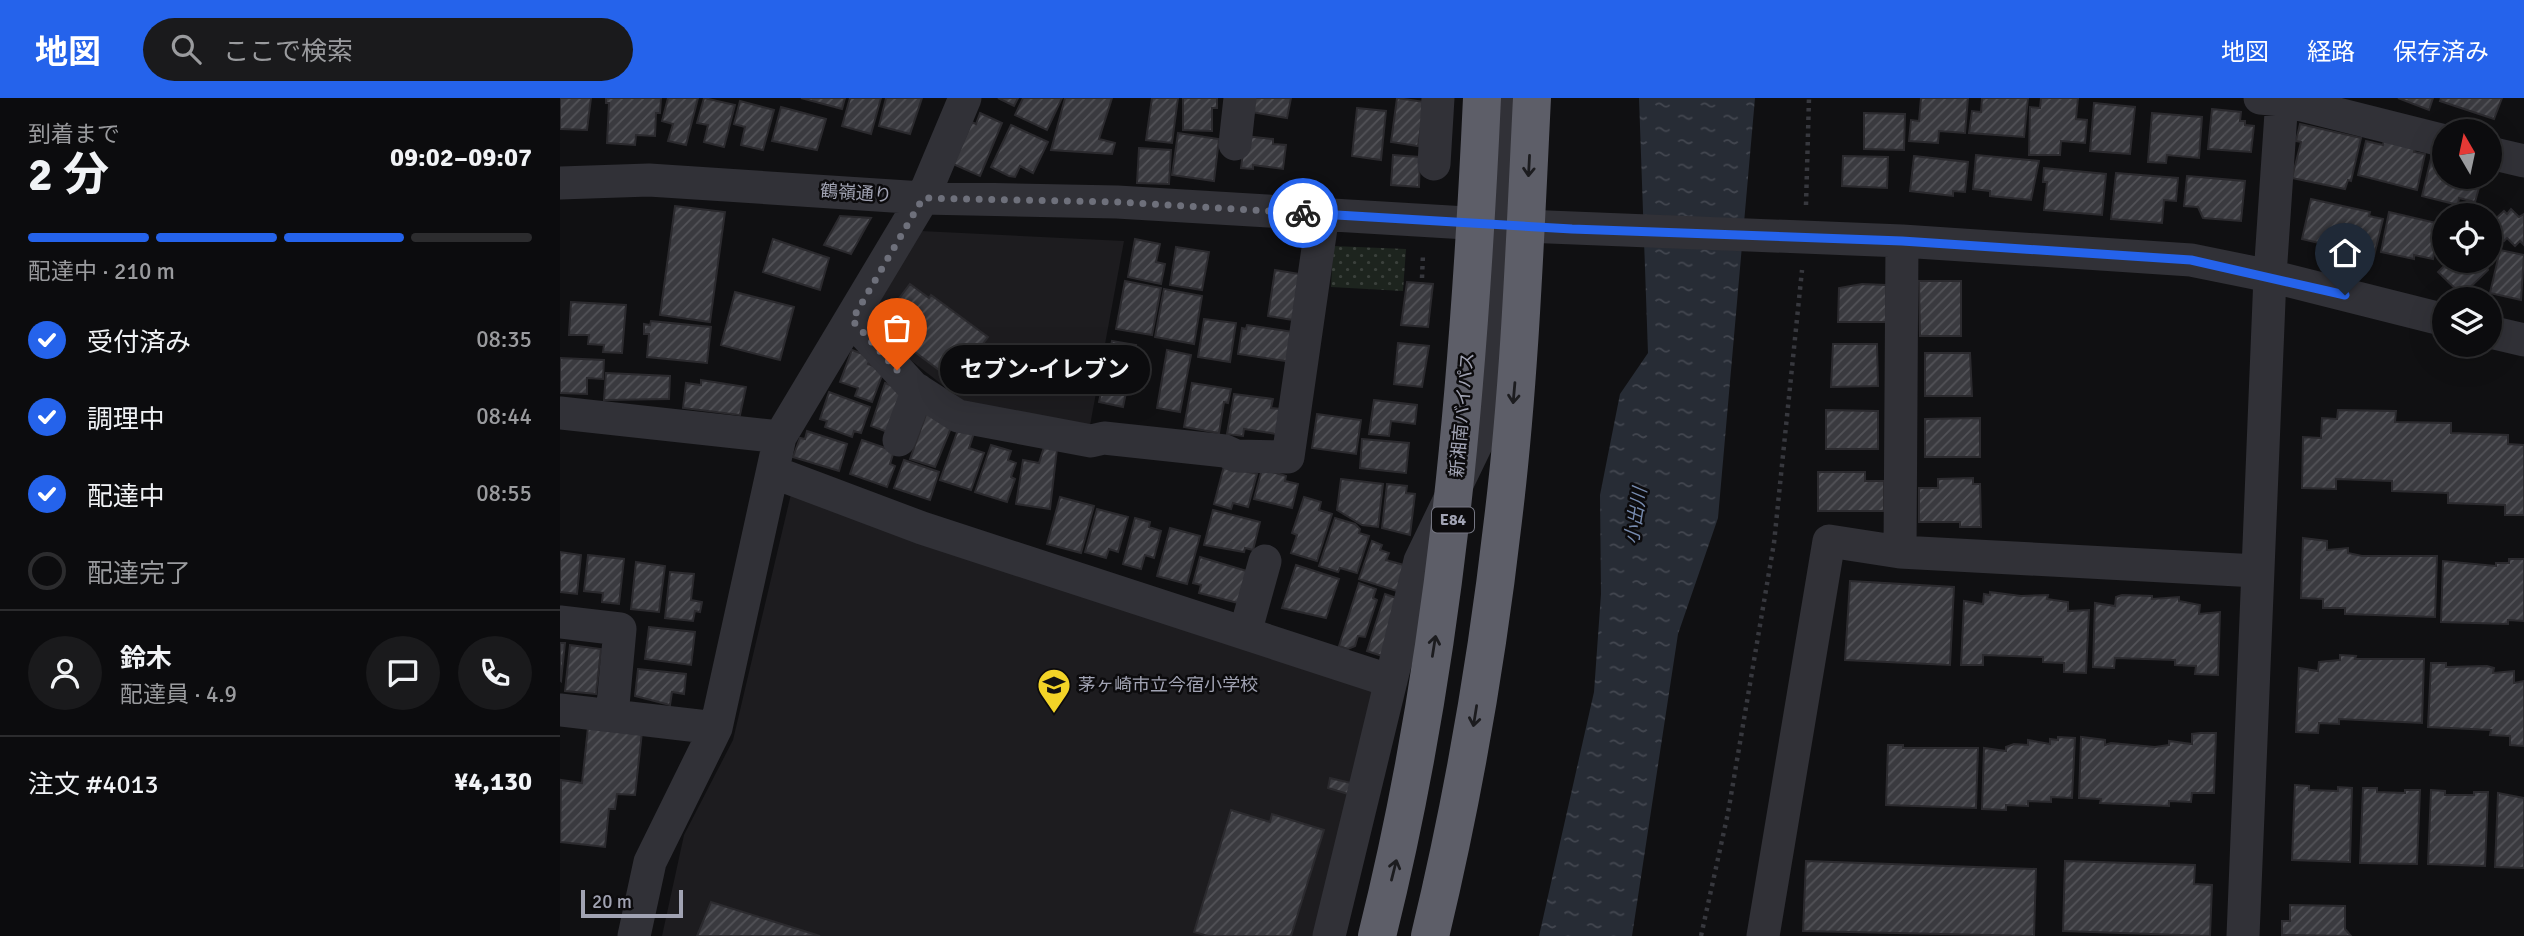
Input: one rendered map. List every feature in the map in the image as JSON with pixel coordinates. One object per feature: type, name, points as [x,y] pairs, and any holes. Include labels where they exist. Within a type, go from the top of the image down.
[{"type":"highway","name":"新湘南バイパス","points":[[1377,936],[1399,849],[1421,735],[1453,521],[1471,321],[1482,98]]},
{"type":"highway","points":[[1430,936],[1475,719],[1503,519],[1520,318],[1532,98]]},
{"type":"street","points":[[634,936],[650,862],[716,728],[780,437],[923,198],[965,98]]},
{"type":"street","points":[[1235,144],[1240,98]]},
{"type":"street","points":[[1434,164],[1438,98]]},
{"type":"street","points":[[1329,936],[1420,561],[1486,424],[1500,225],[1502,98]]},
{"type":"street","points":[[2243,936],[2275,99],[2432,138]]},
{"type":"street","points":[[2502,156],[2524,161]]},
{"type":"street","name":"鶴嶺通り","points":[[560,183],[649,180],[923,198],[1116,202],[1572,229],[1902,241],[2191,260],[2270,276],[2432,317]]},
{"type":"street","points":[[852,320],[918,390],[958,416],[1007,428],[1091,442],[1104,438],[1226,451],[1236,456],[1288,457],[1323,214]]},
{"type":"street","points":[[1900,552],[1902,241]]},
{"type":"street","points":[[2502,335],[2524,340]]},
{"type":"street","points":[[899,440],[918,390]]},
{"type":"street","points":[[560,413],[780,437]]},
{"type":"street","points":[[772,472],[922,528],[1391,681]]},
{"type":"street","points":[[1763,936],[1829,541],[1900,552],[2257,571]]},
{"type":"street","points":[[1245,633],[1265,561]]},
{"type":"street","points":[[560,622],[620,629],[612,716]]},
{"type":"street","points":[[560,710],[716,728]]},
{"type":"path","points":[[1701,936],[1728,813],[1774,544],[1809,98]]},
{"type":"shaded area","points":[[921,231],[1124,241],[1089,431],[963,401],[877,334],[871,317]]},
{"type":"shaded area","points":[[1333,246],[1406,249],[1403,291],[1331,287]]},
{"type":"shaded area","name":"茅ヶ崎市立今宿小学校","points":[[791,494],[1375,690],[1315,936],[662,936],[684,835],[733,740]]},
{"type":"water","name":"小出川","points":[[1639,98],[1755,98],[1718,518],[1678,634],[1632,936],[1539,936],[1594,692],[1601,594],[1600,495],[1620,394],[1648,353]]},
{"type":"building","points":[[560,98],[591,98],[587,130],[560,129]]},
{"type":"building","points":[[606,98],[661,98],[660,113],[656,113],[655,136],[636,135],[635,145],[607,143],[609,103],[606,103]]},
{"type":"building","points":[[668,98],[698,98],[686,145],[668,141],[673,124],[662,121]]},
{"type":"building","points":[[704,98],[735,105],[724,147],[704,142],[708,125],[697,123]]},
{"type":"building","points":[[801,98],[845,98],[842,109]]},
{"type":"building","points":[[850,98],[881,98],[871,134],[842,126]]},
{"type":"building","points":[[886,98],[922,98],[910,134],[879,126]]},
{"type":"building","points":[[998,98],[1018,98],[1014,106]]},
{"type":"building","points":[[1023,98],[1062,98],[1047,130],[1015,115]]},
{"type":"building","points":[[1065,98],[1112,98],[1099,139],[1115,143],[1112,154],[1051,150]]},
{"type":"building","points":[[1152,98],[1178,98],[1172,143],[1146,140]]},
{"type":"building","points":[[1183,98],[1217,98],[1217,108],[1212,108],[1212,131],[1183,130]]},
{"type":"building","points":[[1254,98],[1291,98],[1287,118],[1251,112]]},
{"type":"building","points":[[1397,98],[1425,102],[1418,146],[1391,142]]},
{"type":"building","points":[[1921,98],[1968,98],[1965,133],[1939,131],[1938,143],[1909,141],[1911,120],[1919,121]]},
{"type":"building","points":[[1982,98],[2028,98],[2024,137],[1969,133],[1972,111],[1981,112]]},
{"type":"building","points":[[2041,98],[2078,98],[2076,119],[2087,120],[2085,143],[2061,141],[2060,155],[2029,155],[2030,107],[2040,108]]},
{"type":"building","points":[[2398,98],[2433,98],[2429,110]]},
{"type":"building","points":[[2441,98],[2502,98],[2494,119],[2440,101]]},
{"type":"building","points":[[740,101],[774,110],[763,150],[741,145],[745,127],[734,124]]},
{"type":"building","points":[[2094,103],[2135,107],[2130,154],[2090,151]]},
{"type":"building","points":[[781,107],[826,119],[817,150],[772,141]]},
{"type":"building","points":[[1357,108],[1386,111],[1381,160],[1352,156]]},
{"type":"building","points":[[2212,109],[2241,112],[2240,121],[2254,126],[2251,152],[2208,149]]},
{"type":"building","points":[[980,113],[1002,123],[980,176],[953,164],[972,122],[976,124]]},
{"type":"building","points":[[1864,113],[1905,114],[1904,150],[1864,149]]},
{"type":"building","points":[[2152,113],[2202,117],[2199,158],[2167,155],[2166,163],[2148,162]]},
{"type":"building","points":[[2300,124],[2361,138],[2351,181],[2348,180],[2345,189],[2292,178],[2301,142],[2296,141]]},
{"type":"building","points":[[1011,125],[1048,142],[1033,173],[1020,166],[1015,177],[991,167]]},
{"type":"building","points":[[1178,133],[1219,139],[1214,181],[1172,175]]},
{"type":"building","points":[[1245,136],[1273,139],[1273,144],[1286,145],[1283,169],[1253,165],[1253,169],[1241,168]]},
{"type":"building","points":[[2385,136],[2416,143],[2414,152],[2425,154],[2417,190],[2358,175],[2366,141],[2383,145]]},
{"type":"building","points":[[1139,148],[1171,150],[1169,184],[1137,183]]},
{"type":"building","points":[[2432,154],[2432,189],[2479,189],[2475,202],[2459,198],[2458,203],[2450,203],[2422,196]]},
{"type":"building","points":[[1393,155],[1420,157],[1419,187],[1391,185]]},
{"type":"building","points":[[1976,155],[2039,161],[2031,200],[1990,196],[1990,191],[1973,189]]},
{"type":"building","points":[[1843,156],[1888,157],[1887,188],[1842,186]]},
{"type":"building","points":[[1914,156],[1968,162],[1965,192],[1953,191],[1953,196],[1910,191]]},
{"type":"building","points":[[2044,168],[2106,174],[2102,215],[2044,210],[2047,182],[2043,182]]},
{"type":"building","points":[[2116,173],[2178,178],[2176,201],[2164,200],[2162,223],[2111,219]]},
{"type":"building","points":[[2187,176],[2245,181],[2241,221],[2203,218],[2198,207],[2184,206]]},
{"type":"building","points":[[2311,199],[2370,212],[2369,216],[2383,219],[2374,256],[2302,239]]},
{"type":"building","points":[[675,206],[725,212],[710,322],[660,315]]},
{"type":"building","points":[[2511,209],[2519,217],[2524,214],[2524,245],[2520,241],[2515,246],[2507,238],[2504,241],[2502,239],[2502,213],[2504,211],[2507,214]]},
{"type":"building","points":[[2389,212],[2432,222],[2432,259],[2414,255],[2414,259],[2381,252]]},
{"type":"building","points":[[840,216],[871,218],[851,254],[824,245]]},
{"type":"building","points":[[773,239],[829,258],[820,290],[763,272]]},
{"type":"building","points":[[1135,239],[1160,244],[1156,262],[1165,264],[1161,284],[1128,277]]},
{"type":"building","points":[[1176,247],[1209,252],[1202,290],[1170,285]]},
{"type":"building","points":[[2502,250],[2524,255],[2521,300],[2502,296],[2502,287],[2491,287],[2495,273],[2502,273]]},
{"type":"building","points":[[1275,270],[1306,275],[1299,321],[1268,316]]},
{"type":"building","points":[[2439,273],[2485,273],[2470,287],[2454,287]]},
{"type":"building","points":[[1125,281],[1161,288],[1152,335],[1116,329]]},
{"type":"building","points":[[1919,281],[1961,281],[1961,336],[1920,336]]},
{"type":"building","points":[[1407,282],[1433,284],[1428,327],[1401,325]]},
{"type":"building","points":[[910,284],[929,298],[931,295],[988,337],[955,382],[879,325]]},
{"type":"building","points":[[1862,284],[1886,285],[1886,322],[1838,322],[1839,288]]},
{"type":"building","points":[[1164,289],[1202,296],[1194,344],[1155,337]]},
{"type":"building","points":[[735,292],[794,307],[780,360],[721,345]]},
{"type":"building","points":[[571,302],[626,305],[622,353],[603,352],[604,345],[588,344],[589,335],[569,335]]},
{"type":"building","points":[[1204,319],[1236,323],[1230,362],[1198,357]]},
{"type":"building","points":[[651,321],[711,327],[707,363],[647,357],[649,334],[644,334],[644,324],[650,325]]},
{"type":"building","points":[[1247,325],[1294,332],[1293,362],[1238,354],[1242,328],[1246,329]]},
{"type":"building","points":[[1112,341],[1136,345],[1123,407],[1099,402]]},
{"type":"building","points":[[1398,343],[1429,346],[1422,387],[1394,384]]},
{"type":"building","points":[[1833,344],[1877,344],[1878,386],[1831,387]]},
{"type":"building","points":[[852,350],[871,357],[868,364],[884,370],[872,402],[855,396],[858,388],[840,382]]},
{"type":"building","points":[[1167,350],[1191,355],[1180,412],[1157,408]]},
{"type":"building","points":[[1925,353],[1970,353],[1972,396],[1925,396]]},
{"type":"building","points":[[560,358],[604,360],[603,379],[587,378],[587,394],[560,393]]},
{"type":"building","points":[[606,373],[670,376],[669,399],[604,400]]},
{"type":"building","points":[[701,380],[746,387],[740,415],[683,408],[686,383],[701,385]]},
{"type":"building","points":[[885,383],[909,392],[893,434],[871,426]]},
{"type":"building","points":[[1192,383],[1231,389],[1228,403],[1224,402],[1219,433],[1184,427]]},
{"type":"building","points":[[829,392],[870,407],[861,433],[854,431],[852,437],[825,427],[827,421],[820,419]]},
{"type":"building","points":[[1234,394],[1273,399],[1271,408],[1281,409],[1277,434],[1244,429],[1243,436],[1227,434]]},
{"type":"building","points":[[1374,400],[1417,405],[1415,424],[1391,421],[1389,436],[1369,434]]},
{"type":"building","points":[[928,409],[955,418],[935,467],[910,459]]},
{"type":"building","points":[[1826,410],[1878,411],[1878,449],[1826,449]]},
{"type":"building","points":[[2338,410],[2396,411],[2395,422],[2451,423],[2451,433],[2508,435],[2508,444],[2524,445],[2524,515],[2505,515],[2505,505],[2448,503],[2448,493],[2392,491],[2392,481],[2336,479],[2336,489],[2302,488],[2303,437],[2321,438],[2322,418],[2337,419]]},
{"type":"building","points":[[1317,414],[1361,420],[1356,454],[1312,448]]},
{"type":"building","points":[[1980,418],[1980,457],[1925,457],[1925,419]]},
{"type":"building","points":[[960,424],[975,430],[969,448],[984,453],[971,490],[940,480]]},
{"type":"building","points":[[807,431],[847,444],[839,471],[793,457],[800,438],[805,439]]},
{"type":"building","points":[[1362,439],[1409,443],[1406,473],[1360,468]]},
{"type":"building","points":[[862,440],[894,451],[890,464],[895,466],[887,487],[850,474]]},
{"type":"building","points":[[991,445],[1011,451],[1008,460],[1016,463],[1011,477],[1015,479],[1007,502],[975,492]]},
{"type":"building","points":[[1044,447],[1057,449],[1050,509],[1016,504],[1023,460],[1039,463]]},
{"type":"building","points":[[904,460],[939,472],[930,500],[894,488]]},
{"type":"building","points":[[1224,466],[1257,474],[1248,507],[1233,503],[1231,509],[1214,504]]},
{"type":"building","points":[[1262,469],[1286,476],[1285,481],[1298,484],[1292,508],[1254,499]]},
{"type":"building","points":[[1818,472],[1865,472],[1865,481],[1884,481],[1884,511],[1818,511]]},
{"type":"building","points":[[1973,478],[1973,484],[1980,484],[1981,527],[1960,527],[1960,522],[1919,522],[1919,488],[1938,488],[1938,479]]},
{"type":"building","points":[[1341,479],[1383,484],[1378,527],[1362,525],[1337,510]]},
{"type":"building","points":[[1387,484],[1407,486],[1406,493],[1415,494],[1410,535],[1382,528]]},
{"type":"building","points":[[1060,497],[1094,506],[1081,553],[1047,544]]},
{"type":"building","points":[[1304,497],[1321,502],[1319,510],[1332,514],[1317,561],[1291,553],[1297,535],[1292,533]]},
{"type":"building","points":[[1097,509],[1128,517],[1118,552],[1109,549],[1106,558],[1085,552]]},
{"type":"building","points":[[1213,510],[1260,522],[1253,550],[1245,548],[1244,552],[1204,545]]},
{"type":"building","points":[[1135,518],[1150,522],[1149,527],[1161,531],[1154,558],[1145,555],[1141,569],[1123,564]]},
{"type":"building","points":[[1335,518],[1355,524],[1360,529],[1359,533],[1369,536],[1357,573],[1340,568],[1338,572],[1319,566]]},
{"type":"building","points":[[1170,528],[1200,536],[1187,584],[1157,576]]},
{"type":"building","points":[[2303,538],[2327,541],[2327,550],[2348,548],[2348,553],[2362,556],[2437,556],[2435,617],[2345,614],[2345,608],[2323,608],[2323,599],[2301,598]]},
{"type":"building","points":[[1372,541],[1382,545],[1380,550],[1389,553],[1386,560],[1404,565],[1400,592],[1359,579]]},
{"type":"building","points":[[560,552],[581,555],[577,594],[560,592]]},
{"type":"building","points":[[588,555],[624,559],[619,604],[602,602],[603,593],[584,591]]},
{"type":"building","points":[[1200,557],[1250,572],[1242,604],[1199,593],[1201,585],[1193,583]]},
{"type":"building","points":[[2509,559],[2524,559],[2524,621],[2508,620],[2508,624],[2441,622],[2443,561],[2496,566],[2496,563],[2509,563]]},
{"type":"building","points":[[636,562],[665,566],[659,612],[631,609]]},
{"type":"building","points":[[1296,565],[1339,579],[1326,618],[1282,608]]},
{"type":"building","points":[[670,572],[694,574],[691,600],[702,602],[700,612],[695,611],[693,621],[665,618]]},
{"type":"building","points":[[1850,581],[1954,587],[1950,665],[1845,660]]},
{"type":"building","points":[[1359,583],[1376,589],[1373,598],[1377,600],[1365,637],[1358,636],[1355,646],[1348,649],[1339,646]]},
{"type":"building","points":[[1990,592],[2021,596],[2048,595],[2047,599],[2068,602],[2068,611],[2089,610],[2086,673],[2064,672],[2064,663],[2043,662],[2043,657],[1983,655],[1983,665],[1961,665],[1964,601],[1983,604],[1984,594],[1990,595]]},
{"type":"building","points":[[1385,594],[1402,600],[1391,659],[1367,651]]},
{"type":"building","points":[[2152,596],[2152,599],[2179,597],[2179,601],[2200,605],[2199,614],[2220,612],[2218,675],[2195,674],[2196,666],[2175,665],[2175,660],[2115,658],[2114,668],[2093,667],[2095,603],[2115,606],[2116,597]]},
{"type":"building","points":[[649,627],[695,632],[691,665],[645,659]]},
{"type":"building","points":[[560,643],[565,643],[561,681],[560,680]]},
{"type":"building","points":[[570,645],[601,649],[596,694],[565,691]]},
{"type":"building","points":[[2340,655],[2356,656],[2355,659],[2424,659],[2422,723],[2339,719],[2339,724],[2319,723],[2318,733],[2296,732],[2299,668],[2318,671],[2319,662],[2340,660]]},
{"type":"building","points":[[2431,663],[2446,663],[2446,667],[2487,666],[2494,668],[2493,673],[2514,671],[2514,683],[2524,681],[2524,746],[2510,745],[2510,736],[2490,735],[2491,730],[2428,727]]},
{"type":"building","points":[[638,669],[686,674],[684,694],[672,692],[670,705],[635,696]]},
{"type":"building","points":[[588,727],[642,732],[635,795],[617,794],[615,809],[609,809],[605,847],[560,842],[561,780],[582,783]]},
{"type":"building","points":[[2216,733],[2214,793],[2192,793],[2191,802],[2169,801],[2169,806],[2100,803],[2101,799],[2079,798],[2081,737],[2105,740],[2105,745],[2111,743],[2155,747],[2169,745],[2169,741],[2192,744],[2192,734]]},
{"type":"building","points":[[2058,737],[2075,738],[2072,798],[2051,797],[2051,802],[2028,801],[2028,806],[2006,805],[2006,810],[1982,809],[1984,748],[2006,751],[2006,747],[2014,744],[2028,745],[2028,740],[2050,744],[2050,739],[2058,740]]},
{"type":"building","points":[[1888,745],[1903,745],[1903,748],[1978,748],[1976,808],[1886,805]]},
{"type":"building","points":[[1330,778],[1351,783],[1348,794],[1328,788]]},
{"type":"building","points":[[2295,785],[2309,786],[2309,790],[2338,791],[2338,787],[2352,788],[2350,862],[2292,860]]},
{"type":"building","points":[[2363,788],[2377,788],[2377,792],[2405,793],[2405,790],[2420,790],[2417,864],[2360,863]]},
{"type":"building","points":[[2431,790],[2445,791],[2445,795],[2488,792],[2485,866],[2428,864]]},
{"type":"building","points":[[2498,793],[2524,798],[2524,868],[2495,867]]},
{"type":"building","points":[[1231,810],[1270,822],[1272,814],[1324,830],[1291,936],[1208,936],[1194,932]]},
{"type":"building","points":[[1806,861],[2036,869],[2034,936],[1803,931]]},
{"type":"building","points":[[2065,861],[2195,865],[2194,884],[2212,885],[2210,936],[2063,931]]},
{"type":"building","points":[[711,902],[820,936],[697,936]]},
{"type":"building","points":[[2290,905],[2345,906],[2345,929],[2351,936],[2282,935],[2282,921],[2290,921]]},
{"type":"way so far","points":[[897,370],[852,320],[923,198],[1116,202],[1303,213]]},
{"type":"place","name":"セブン-イレブン","points":[[897,370]]},
{"type":"place","name":"茅ヶ崎市立今宿小学校","points":[[1054,715]]},
{"type":"route","points":[[1303,213],[1572,229],[1902,241],[2191,260],[2345,295]]}]
